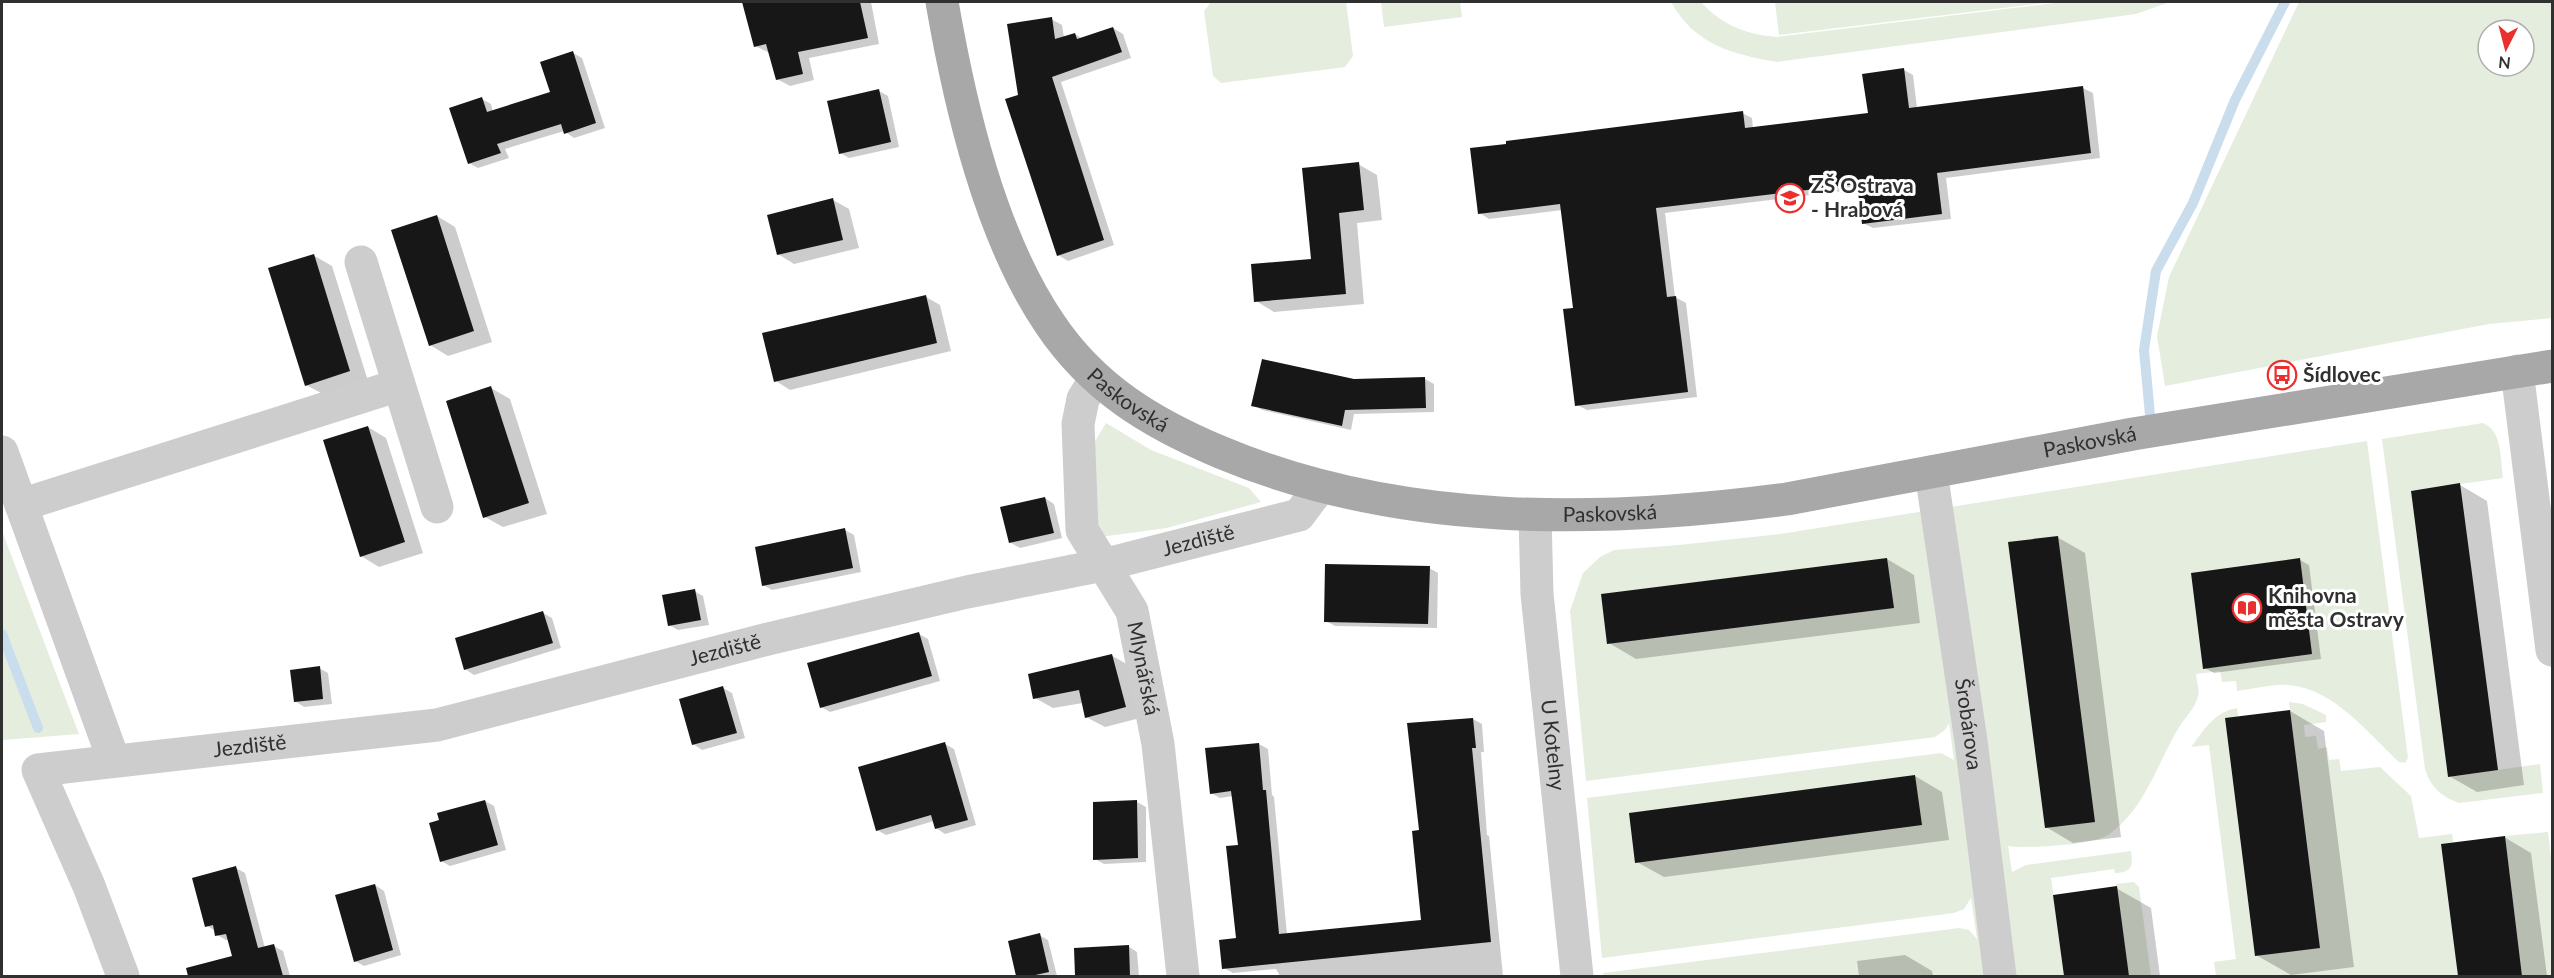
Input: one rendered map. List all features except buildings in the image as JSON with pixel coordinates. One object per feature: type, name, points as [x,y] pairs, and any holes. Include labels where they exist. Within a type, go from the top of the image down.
[{"type":"main road","name":"Paskovská","points":[[942,2],[968,122],[990,197],[1002,231],[1025,280],[1050,324],[1096,378],[1139,412],[1188,439],[1238,460],[1320,487],[1399,503],[1535,515],[1612,515],[1739,505],[1787,499],[2133,434],[2553,366]]},
{"type":"street","points":[[361,262],[437,507]]},
{"type":"street","points":[[2517,371],[2553,650]]},
{"type":"street","name":"Mlynářská","points":[[1096,378],[1083,399],[1078,424],[1082,530],[1132,611],[1158,744],[1183,976]]},
{"type":"street","points":[[21,505],[399,385]]},
{"type":"street","points":[[2,452],[114,761]]},
{"type":"street","name":"Šrobárova","points":[[1931,472],[1971,741],[2000,976]]},
{"type":"street","name":"Jezdiště","points":[[123,976],[89,886],[38,770],[437,725],[779,637],[967,592],[1103,565],[1299,515],[1320,487]]},
{"type":"street","name":"U Kotelny","points":[[1535,515],[1537,594],[1577,976]]},
{"type":"green space","points":[[1211,2],[1346,2],[1353,56],[1345,67],[1221,83],[1213,76],[1204,11]]},
{"type":"green space","points":[[1381,2],[1460,2],[1462,17],[1384,27]]},
{"type":"green space","points":[[1671,2],[1701,2],[1717,17],[1735,27],[1754,34],[1776,37],[2063,2],[2170,2],[2136,14],[1777,62],[1730,51],[1703,38],[1681,17]]},
{"type":"green space","points":[[1775,2],[2053,2],[1779,35]]},
{"type":"green space","points":[[2299,2],[2552,2],[2552,318],[2489,324],[2165,386],[2157,336],[2169,277]]},
{"type":"green space","points":[[1106,423],[1151,450],[1249,488],[1261,502],[1167,528],[1100,537],[1094,510],[1094,443]]},
{"type":"green space","points":[[2483,423],[2494,432],[2497,439],[2503,478],[2411,491],[2448,777],[2540,764],[2543,793],[2459,803],[2447,798],[2437,790],[2425,769],[2382,439]]},
{"type":"green space","points":[[2367,441],[2408,758],[2405,763],[2399,762],[2349,714],[2320,694],[2288,685],[2237,691],[2236,681],[2222,682],[2220,671],[2196,674],[2198,694],[2191,711],[2173,738],[2142,798],[2121,824],[2108,835],[2075,844],[2008,846],[2012,872],[2026,865],[2131,851],[2132,861],[2128,870],[2115,873],[2114,869],[2051,878],[2064,976],[1604,976],[1603,973],[1959,928],[1969,930],[1977,939],[1971,898],[1964,909],[1954,913],[1602,958],[1587,798],[1941,753],[1954,760],[1949,723],[1945,730],[1935,737],[1586,781],[1570,611],[1583,573],[1600,557],[1614,550],[1780,534]]},
{"type":"green space","points":[[2,531],[79,734],[3,740]]},
{"type":"green space","points":[[2289,702],[2303,704],[2326,715],[2326,722],[2304,725],[2305,737],[2316,736],[2318,749],[2327,747],[2329,760],[2339,759],[2341,771],[2380,767],[2411,796],[2419,838],[2452,834],[2453,842],[2441,844],[2458,976],[2216,976],[2214,962],[2236,959],[2209,745],[2191,747],[2216,717],[2229,710],[2237,708],[2238,716],[2225,719],[2255,956],[2320,947]]},
{"type":"green space","points":[[2548,832],[2552,866],[2552,976],[2522,976],[2505,836]]},
{"type":"green space","points":[[2134,882],[2139,887],[2151,976],[2129,976],[2116,884]]},
{"type":"waterway","points":[[2150,415],[2144,350],[2156,271],[2193,203],[2235,100],[2285,2]]},
{"type":"waterway","points":[[2,634],[38,728]]},
{"type":"place","name":"ZŠ Ostrava - Hrabová","points":[[1790,198]]},
{"type":"place","name":"Šídlovec","points":[[2282,375]]},
{"type":"place","name":"Knihovna města Ostravy","points":[[2247,608]]}]
